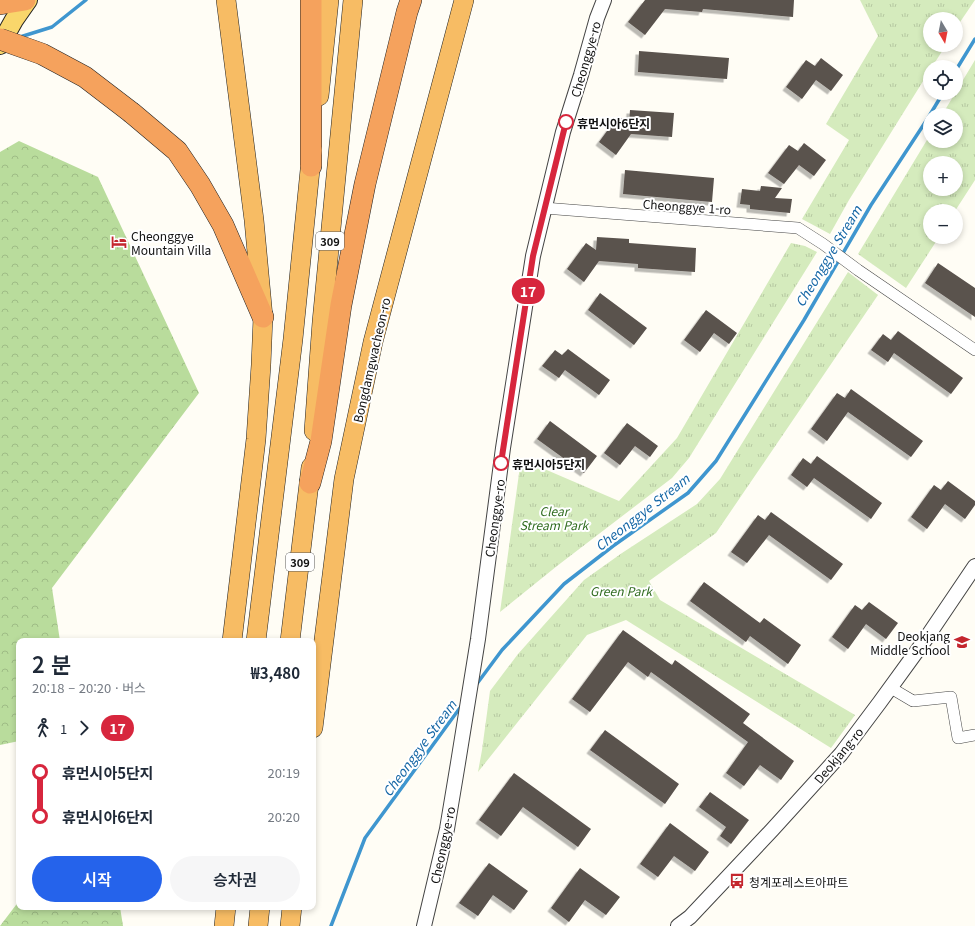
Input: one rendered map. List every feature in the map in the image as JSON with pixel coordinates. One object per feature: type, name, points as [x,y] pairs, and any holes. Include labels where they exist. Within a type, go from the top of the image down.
[{"type":"highway","points":[[0,4],[26,0]]},
{"type":"highway","points":[[226,0],[254,220],[263,317],[256,439],[232,638]]},
{"type":"highway","points":[[311,0],[311,166]]},
{"type":"highway","name":"309","points":[[256,638],[292,347],[329,0]]},
{"type":"highway","name":"309","points":[[290,638],[310,483],[323,314],[353,0]]},
{"type":"highway","name":"Bongdamgwacheon-ro","points":[[316,704],[344,479],[373,342],[464,0]]},
{"type":"highway","points":[[310,483],[320,441],[341,305],[365,184],[409,4]]},
{"type":"highway","points":[[5,34],[85,77],[132,113],[176,151],[200,185],[223,225],[263,317]]},
{"type":"highway","points":[[224,926],[226,910]]},
{"type":"highway","points":[[258,926],[260,910]]},
{"type":"highway","points":[[290,926],[292,910]]},
{"type":"main road","points":[[0,45],[26,0]]},
{"type":"street","name":"Cheonggye-ro","points":[[424,926],[447,829],[458,763],[478,639],[503,448],[533,256],[563,132],[581,75],[596,18],[604,0]]},
{"type":"street","name":"Cheonggye 1-ro","points":[[544,208],[798,228],[975,350]]},
{"type":"street","name":"Deokjang-ro","points":[[678,926],[690,917],[841,754],[891,688],[975,566]]},
{"type":"street","points":[[891,688],[913,701],[951,698],[958,738],[975,735]]},
{"type":"green space","points":[[860,0],[975,0],[963,18],[963,12],[923,12],[923,52],[942,52],[936,60],[923,60],[923,81],[849,200],[830,234],[802,219],[849,140],[826,124],[878,36]]},
{"type":"green space","points":[[975,60],[975,180],[960,204],[923,204],[923,244],[934,244],[906,288],[858,254],[923,147],[923,148],[963,148],[963,108],[946,108],[951,100],[963,100],[963,80]]},
{"type":"green space","points":[[19,141],[98,177],[199,393],[52,588],[60,638],[16,638],[16,742],[0,745],[0,152]]},
{"type":"green space","name":"Clear Stream Park","points":[[791,243],[805,246],[817,252],[689,458],[672,478],[557,566],[500,612],[521,459],[619,501],[677,438]]},
{"type":"green space","name":"Green Park","points":[[848,272],[878,295],[716,533],[649,581],[660,600],[855,715],[831,748],[626,620],[587,635],[478,772],[490,691],[518,654],[584,580],[697,504],[720,479]]},
{"type":"green space","points":[[16,905],[16,910],[120,910],[123,926],[0,926]]},
{"type":"building","points":[[645,0],[794,0],[793,17],[703,9],[702,12],[665,9],[645,35],[628,22]]},
{"type":"building","points":[[639,51],[729,58],[727,79],[638,72]]},
{"type":"building","points":[[821,58],[843,75],[831,91],[816,80],[802,99],[786,87],[806,60],[815,66]]},
{"type":"building","points":[[630,110],[674,113],[672,137],[631,134],[616,155],[599,142],[618,116],[629,123]]},
{"type":"building","points":[[804,143],[826,160],[814,176],[799,165],[784,184],[768,173],[789,145],[798,151]]},
{"type":"building","points":[[625,170],[714,178],[712,202],[623,194]]},
{"type":"building","points":[[761,186],[782,188],[775,198],[792,199],[790,213],[750,209],[750,205],[740,204],[742,189],[760,191]]},
{"type":"building","points":[[597,237],[629,239],[629,243],[696,248],[695,272],[638,268],[638,264],[599,261],[584,282],[567,269],[586,243],[596,250]]},
{"type":"building","points":[[938,263],[975,288],[975,317],[925,283]]},
{"type":"building","points":[[600,293],[647,328],[634,345],[588,310]]},
{"type":"building","points":[[706,310],[737,333],[729,344],[714,333],[700,352],[684,340]]},
{"type":"building","points":[[898,331],[963,378],[951,394],[894,353],[888,362],[871,350],[883,334],[891,340]]},
{"type":"building","points":[[568,349],[610,380],[599,395],[565,370],[559,378],[542,366],[555,350],[562,355]]},
{"type":"building","points":[[851,389],[923,441],[911,457],[848,412],[827,441],[811,429],[837,393],[845,398]]},
{"type":"building","points":[[550,421],[597,456],[584,473],[537,439]]},
{"type":"building","points":[[627,423],[658,446],[650,457],[635,446],[620,465],[604,453]]},
{"type":"building","points":[[817,456],[882,503],[871,519],[814,478],[807,487],[791,475],[803,458],[811,464]]},
{"type":"building","points":[[948,481],[975,501],[975,505],[965,519],[945,504],[927,529],[911,517],[934,485],[941,490]]},
{"type":"building","points":[[771,512],[843,564],[831,580],[769,535],[747,563],[731,552],[758,515],[765,520]]},
{"type":"building","points":[[704,582],[760,623],[764,618],[801,645],[788,664],[750,636],[746,642],[690,601]]},
{"type":"building","points":[[869,602],[898,623],[886,639],[866,624],[848,649],[832,637],[855,605],[862,610]]},
{"type":"building","points":[[623,630],[672,665],[675,660],[750,714],[743,723],[794,761],[781,780],[760,765],[744,786],[726,773],[748,742],[651,672],[648,677],[628,662],[590,712],[572,699]]},
{"type":"building","points":[[605,730],[679,784],[665,804],[590,750]]},
{"type":"building","points":[[514,773],[591,829],[578,847],[523,807],[501,836],[479,820]]},
{"type":"building","points":[[710,792],[749,820],[731,844],[720,836],[726,827],[699,807]]},
{"type":"building","points":[[670,823],[709,852],[695,871],[674,856],[658,877],[640,864]]},
{"type":"building","points":[[489,863],[528,891],[514,910],[493,895],[478,916],[459,903]]},
{"type":"building","points":[[580,868],[620,897],[606,915],[585,900],[569,922],[551,908]]},
{"type":"waterway","points":[[20,37],[52,27],[86,0]]},
{"type":"waterway","name":"Cheonggye Stream","points":[[962,60],[975,39]]},
{"type":"waterway","name":"Cheonggye Stream","points":[[476,685],[502,650],[564,584],[613,546],[688,493],[716,461],[804,320],[871,205],[939,100]]},
{"type":"waterway","name":"Cheonggye Stream","points":[[331,926],[365,838],[462,705]]},
{"type":"bus line","name":"17","points":[[501,463],[533,256],[566,122]]},
{"type":"place","name":"휴먼시아6단지","points":[[566,122]]},
{"type":"place","name":"Cheonggye Mountain Villa","points":[[119,242]]},
{"type":"place","name":"휴먼시아5단지","points":[[501,463]]},
{"type":"place","name":"Deokjang Middle School","points":[[962,642]]},
{"type":"place","name":"청계포레스트아파트","points":[[737,881]]}]
